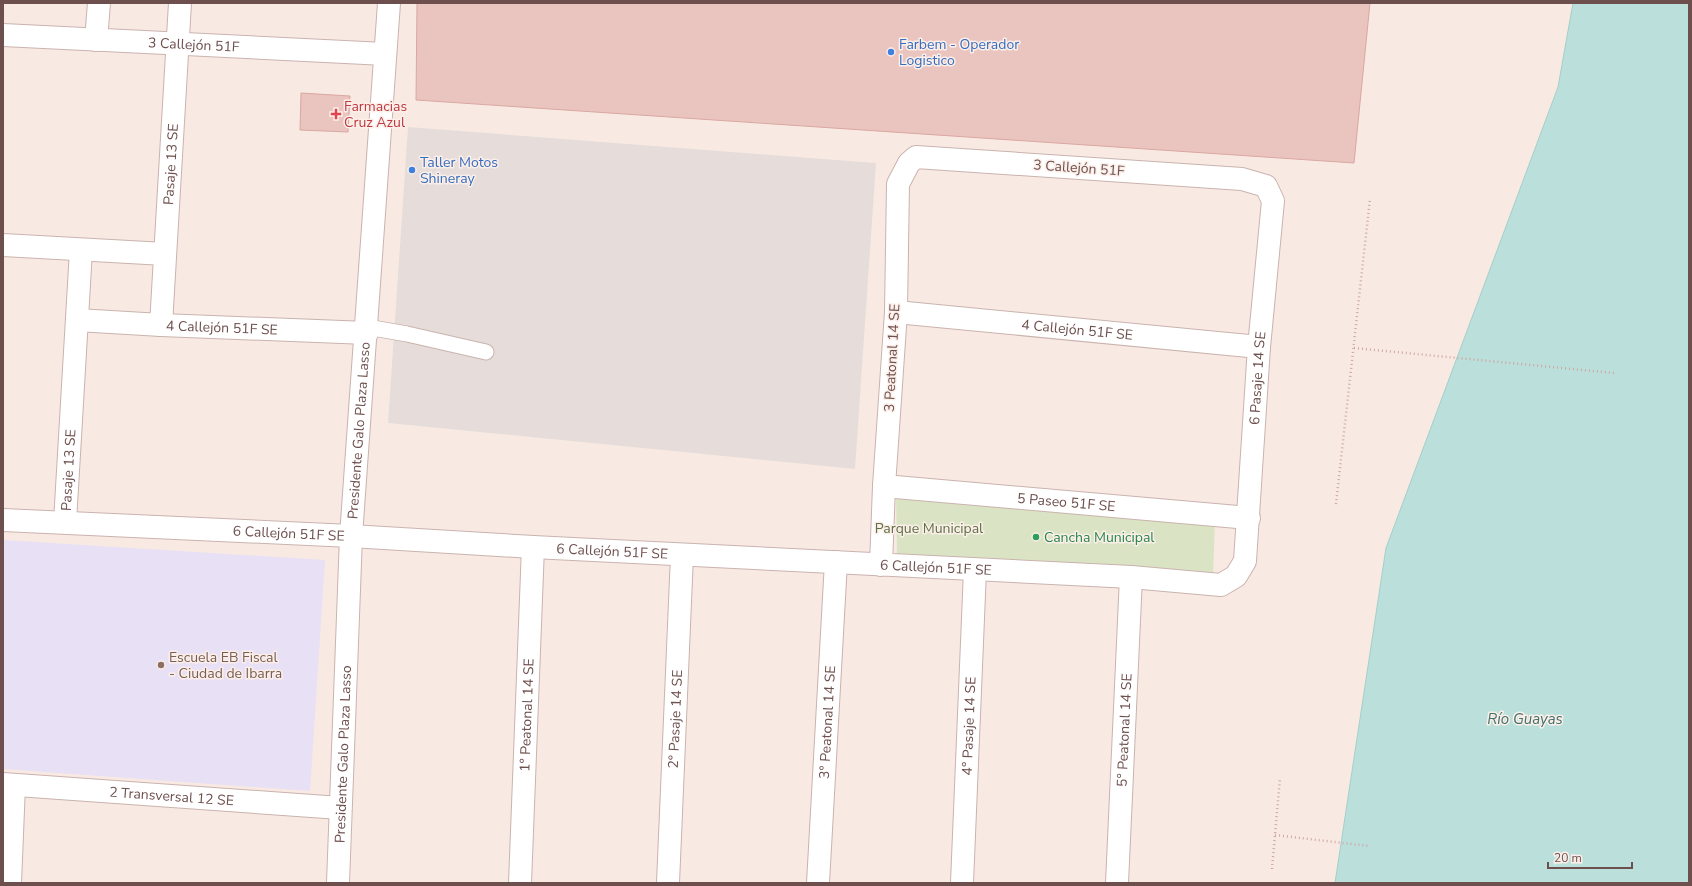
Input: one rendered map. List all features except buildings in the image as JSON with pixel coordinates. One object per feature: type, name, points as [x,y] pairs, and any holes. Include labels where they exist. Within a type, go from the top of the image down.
[{"type":"street","points":[[96,40],[99,3]]},
{"type":"street","name":"Pasaje 13 SE","points":[[161,325],[180,3]]},
{"type":"street","name":"Presidente Galo Plaza Lasso","points":[[338,883],[351,536],[367,330],[389,3]]},
{"type":"street","name":"3 Callejón 51F","points":[[3,35],[385,54]]},
{"type":"street","name":"3 Callejón 51F","points":[[916,157],[1242,179]]},
{"type":"street","name":"3 Peatonal 14 SE","points":[[881,565],[884,486],[896,312],[898,184],[909,163],[916,157]]},
{"type":"street","name":"6 Pasaje 14 SE","points":[[1221,585],[1236,576],[1245,561],[1259,348],[1273,201],[1266,186],[1242,179]]},
{"type":"street","points":[[3,245],[165,254]]},
{"type":"street","name":"Pasaje 13 SE","points":[[64,522],[81,250]]},
{"type":"street","name":"4 Callejón 51F SE","points":[[896,312],[1259,348]]},
{"type":"street","name":"4 Callejón 51F SE","points":[[77,320],[161,325],[367,330]]},
{"type":"street","name":"5 Paseo 51F SE","points":[[884,486],[1249,518]]},
{"type":"street","name":"6 Callejón 51F SE","points":[[3,520],[351,536],[682,555],[1131,577],[1221,585]]},
{"type":"street","name":"1° Peatonal 14 SE","points":[[520,883],[533,547]]},
{"type":"street","name":"2° Pasaje 14 SE","points":[[668,883],[682,555]]},
{"type":"street","name":"3° Peatonal 14 SE","points":[[818,883],[836,562]]},
{"type":"street","name":"4° Pasaje 14 SE","points":[[962,883],[976,570]]},
{"type":"street","name":"5° Peatonal 14 SE","points":[[1117,883],[1131,577]]},
{"type":"street","points":[[9,784],[10,883]]},
{"type":"street","name":"2 Transversal 12 SE","points":[[9,784],[340,808]]},
{"type":"lane","points":[[367,330],[407,334],[486,352]]},
{"type":"path","points":[[1336,504],[1370,199]]},
{"type":"path","points":[[1354,348],[1614,373]]},
{"type":"path","points":[[1272,869],[1280,778]]},
{"type":"path","points":[[1275,835],[1369,846]]},
{"type":"shaded area","points":[[408,127],[876,163],[855,469],[388,423]]},
{"type":"shaded area","name":"Escuela EB Fiscal - Ciudad de Ibarra","points":[[3,540],[325,560],[310,791],[3,769]]},
{"type":"green space","name":"Parque Municipal","points":[[896,493],[1215,519],[1213,578],[897,559]]},
{"type":"water","name":"Río Guayas","points":[[1573,3],[1689,3],[1689,883],[1335,883],[1386,548],[1558,87]]},
{"type":"place","name":"Farbem - Operador Logistico","points":[[891,52]]},
{"type":"place","name":"Farmacias Cruz Azul","points":[[336,114]]},
{"type":"place","name":"Taller Motos Shineray","points":[[412,170]]},
{"type":"place","name":"Cancha Municipal","points":[[1036,537]]},
{"type":"place","name":"Escuela EB Fiscal - Ciudad de Ibarra","points":[[161,665]]}]
